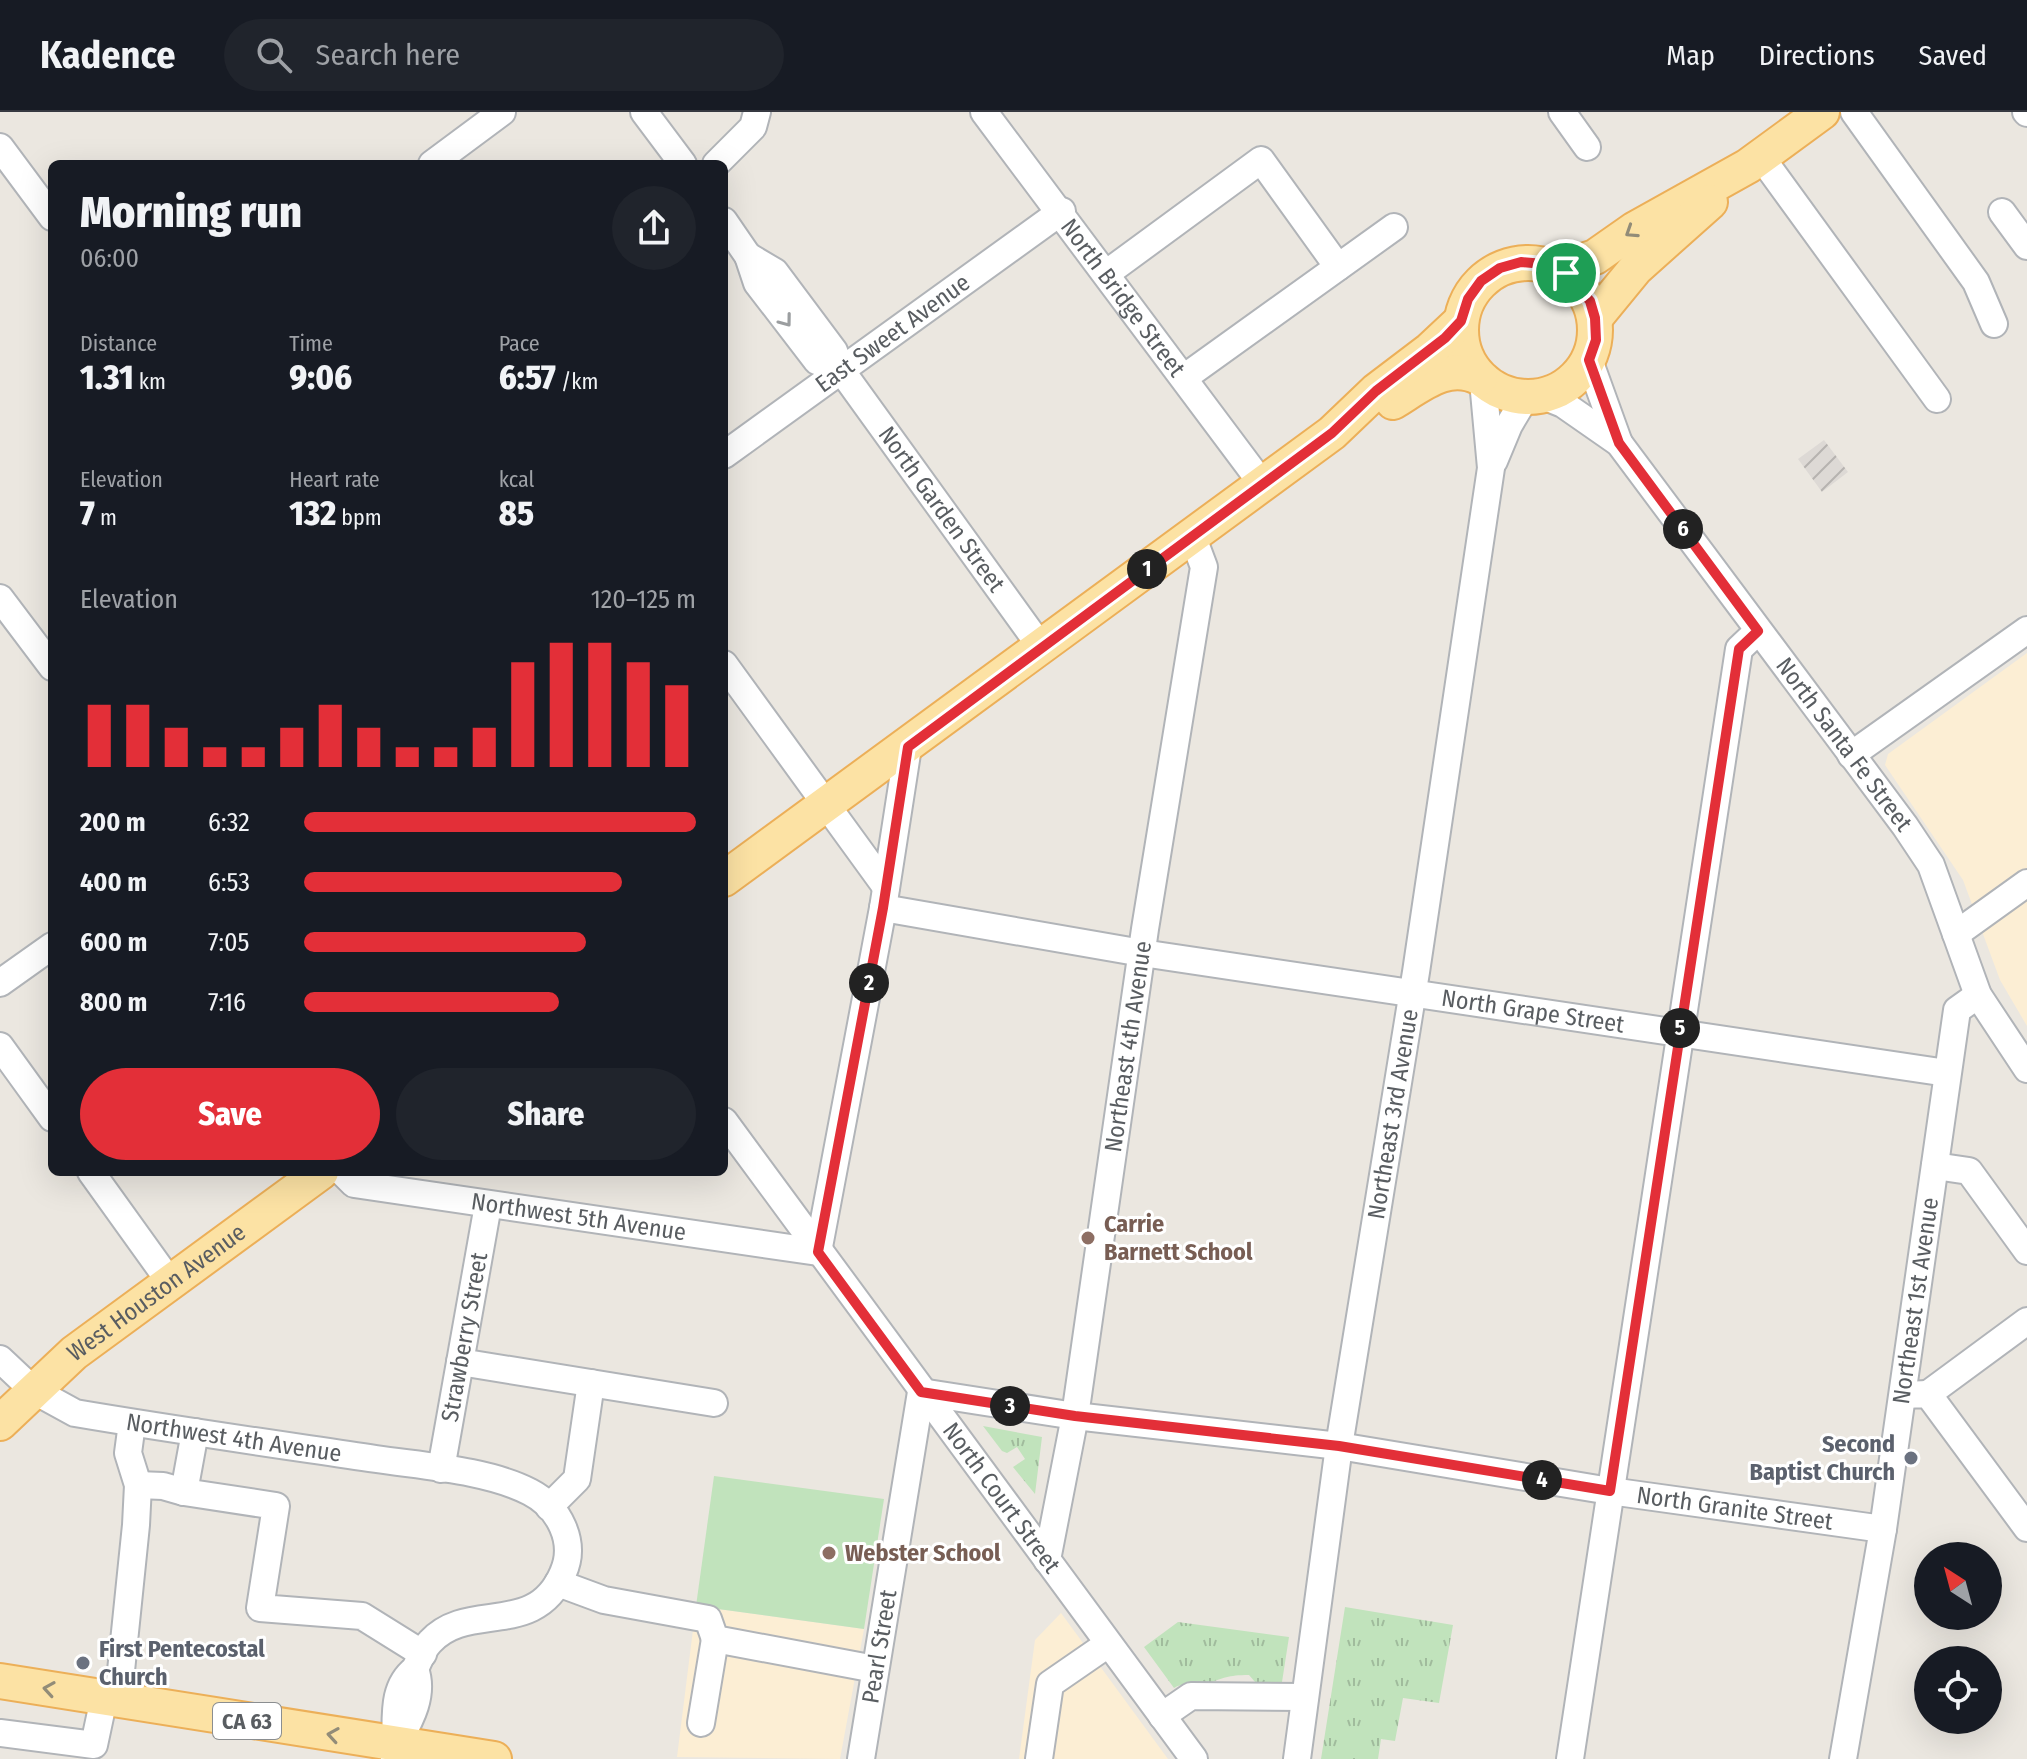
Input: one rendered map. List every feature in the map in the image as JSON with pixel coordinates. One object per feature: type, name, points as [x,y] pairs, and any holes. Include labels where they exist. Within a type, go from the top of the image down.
[{"type":"main road","points":[[1595,318],[1636,268],[1754,162],[1822,112]]},
{"type":"main road","points":[[1482,380],[1468,362],[1461,342],[1461,321],[1468,299],[1481,281],[1500,268],[1521,262],[1550,265],[1581,263],[1595,257],[1635,229],[1754,162]]},
{"type":"main road","points":[[1332,433],[1446,373],[1464,370],[1503,393],[1534,397],[1578,377],[1589,360],[1596,340],[1595,318],[1580,286],[1550,265]]},
{"type":"main road","points":[[728,876],[1332,433],[1376,391],[1430,350],[1461,321]]},
{"type":"main road","name":"West Houston Avenue","points":[[0,1423],[74,1353],[316,1176]]},
{"type":"main road","name":"CA 63","points":[[0,1681],[395,1752],[494,1759]]},
{"type":"street","points":[[437,160],[502,112]]},
{"type":"street","points":[[644,112],[680,160]]},
{"type":"street","points":[[720,160],[753,127],[757,112]]},
{"type":"street","name":"North Bridge Street","points":[[984,112],[1062,211],[1263,485]]},
{"type":"street","points":[[1562,112],[1587,147]]},
{"type":"street","points":[[1854,112],[1976,282],[1994,324]]},
{"type":"street","points":[[0,147],[48,212]]},
{"type":"street","points":[[1107,273],[1261,160],[1338,267]]},
{"type":"street","points":[[1754,162],[1937,399]]},
{"type":"street","name":"East Sweet Avenue","points":[[728,452],[1062,211]]},
{"type":"street","points":[[2002,212],[2027,246]]},
{"type":"street","name":"North Garden Street","points":[[728,227],[748,256],[757,283],[817,361],[841,370],[1041,647]]},
{"type":"street","points":[[1185,377],[1394,227]]},
{"type":"street","name":"North Santa Fe Street","points":[[1589,360],[1619,443],[1931,865],[1978,995],[2027,1069]]},
{"type":"street","name":"Northeast 3rd Avenue","points":[[1482,380],[1491,468]]},
{"type":"street","name":"North Santa Fe Street","points":[[1534,397],[1563,404],[1619,443]]},
{"type":"street","name":"Northeast 3rd Avenue","points":[[1297,1759],[1339,1446],[1412,995],[1491,468],[1509,425],[1534,397]]},
{"type":"street","name":"Northeast 4th Avenue","points":[[1047,1560],[1075,1416],[1142,953],[1204,567],[1192,535]]},
{"type":"street","points":[[0,598],[48,662]]},
{"type":"street","points":[[1851,755],[2027,630]]},
{"type":"street","points":[[1570,1759],[1739,649],[1758,631]]},
{"type":"street","points":[[728,669],[828,804],[884,897]]},
{"type":"street","points":[[818,1252],[884,897],[908,747]]},
{"type":"street","points":[[1956,934],[2027,883]]},
{"type":"street","name":"North Grape Street","points":[[884,897],[1142,953],[1679,1036],[1947,1073]]},
{"type":"street","points":[[0,983],[48,949]]},
{"type":"street","name":"Northeast 1st Avenue","points":[[1845,1747],[1883,1529],[1915,1395],[1935,1166],[1957,1010],[1978,995]]},
{"type":"street","points":[[0,1046],[48,1112]]},
{"type":"street","name":"North Court Street","points":[[728,1127],[1194,1759]]},
{"type":"street","points":[[1935,1166],[1969,1171],[2027,1251]]},
{"type":"street","points":[[94,1176],[170,1282]]},
{"type":"street","name":"Northwest 5th Avenue","points":[[346,1176],[354,1184],[818,1252]]},
{"type":"street","name":"Strawberry Street","points":[[441,1469],[488,1205]]},
{"type":"street","points":[[2026,1324],[1915,1395],[2027,1528]]},
{"type":"street","name":"Northwest 4th Avenue","points":[[0,1359],[33,1390],[75,1413],[441,1469],[509,1483],[529,1491],[549,1507]]},
{"type":"street","points":[[460,1362],[714,1403]]},
{"type":"street","points":[[395,1752],[412,1717],[420,1683],[419,1662],[430,1642],[451,1627],[532,1610],[549,1596],[558,1583],[569,1556],[565,1533],[549,1507],[577,1479],[591,1383]]},
{"type":"street","name":"North Granite Street","points":[[921,1392],[1075,1416],[1339,1446],[1610,1491],[1883,1529]]},
{"type":"street","name":"Pearl Street","points":[[861,1759],[921,1392]]},
{"type":"street","points":[[0,1733],[94,1745],[111,1699],[138,1485],[128,1453],[132,1423]]},
{"type":"street","points":[[184,1492],[195,1432]]},
{"type":"street","points":[[138,1485],[163,1486],[276,1506],[260,1608],[362,1616],[419,1662]]},
{"type":"street","points":[[558,1583],[604,1600],[708,1619],[715,1639],[701,1723]]},
{"type":"street","points":[[715,1639],[875,1669]]},
{"type":"street","points":[[1039,1759],[1050,1684],[1108,1644]]},
{"type":"street","points":[[1162,1716],[1191,1696],[1305,1697]]},
{"type":"street","points":[[1845,1747],[1864,1759]]},
{"type":"shaded area","points":[[1824,440],[1848,472],[1822,492],[1798,459]]},
{"type":"shaded area","points":[[2027,653],[2027,1026],[2000,980],[1963,880],[1885,765],[1888,754]]},
{"type":"shaded area","points":[[696,1606],[864,1629],[840,1759],[677,1757]]},
{"type":"shaded area","points":[[1061,1613],[1168,1759],[1019,1759],[1035,1640]]},
{"type":"green space","points":[[983,1426],[1042,1437],[1035,1494],[1013,1467],[1025,1459],[1017,1447],[1007,1453],[1002,1451]]},
{"type":"green space","points":[[714,1476],[884,1499],[864,1629],[696,1606]]},
{"type":"green space","points":[[1345,1607],[1453,1625],[1439,1703],[1403,1698],[1395,1741],[1381,1739],[1378,1759],[1321,1759]]},
{"type":"green space","points":[[1178,1622],[1289,1637],[1282,1682],[1256,1683],[1249,1675],[1242,1675],[1174,1688],[1144,1647]]},
{"type":"place","name":"Carrie Barnett School","points":[[1088,1238]]},
{"type":"place","name":"Second Baptist Church","points":[[1911,1458]]},
{"type":"place","name":"Webster School","points":[[829,1553]]},
{"type":"place","name":"First Pentecostal Church","points":[[83,1663]]},
{"type":"route","points":[[1521,262],[1550,265],[1566,273],[1590,301],[1596,340],[1589,360],[1619,443],[1758,631],[1739,649],[1610,1491],[1339,1446],[1075,1416],[921,1392],[818,1252],[883,908],[908,747],[1332,433],[1376,391],[1445,338],[1461,321],[1468,299],[1481,281],[1500,268],[1521,262]]}]
